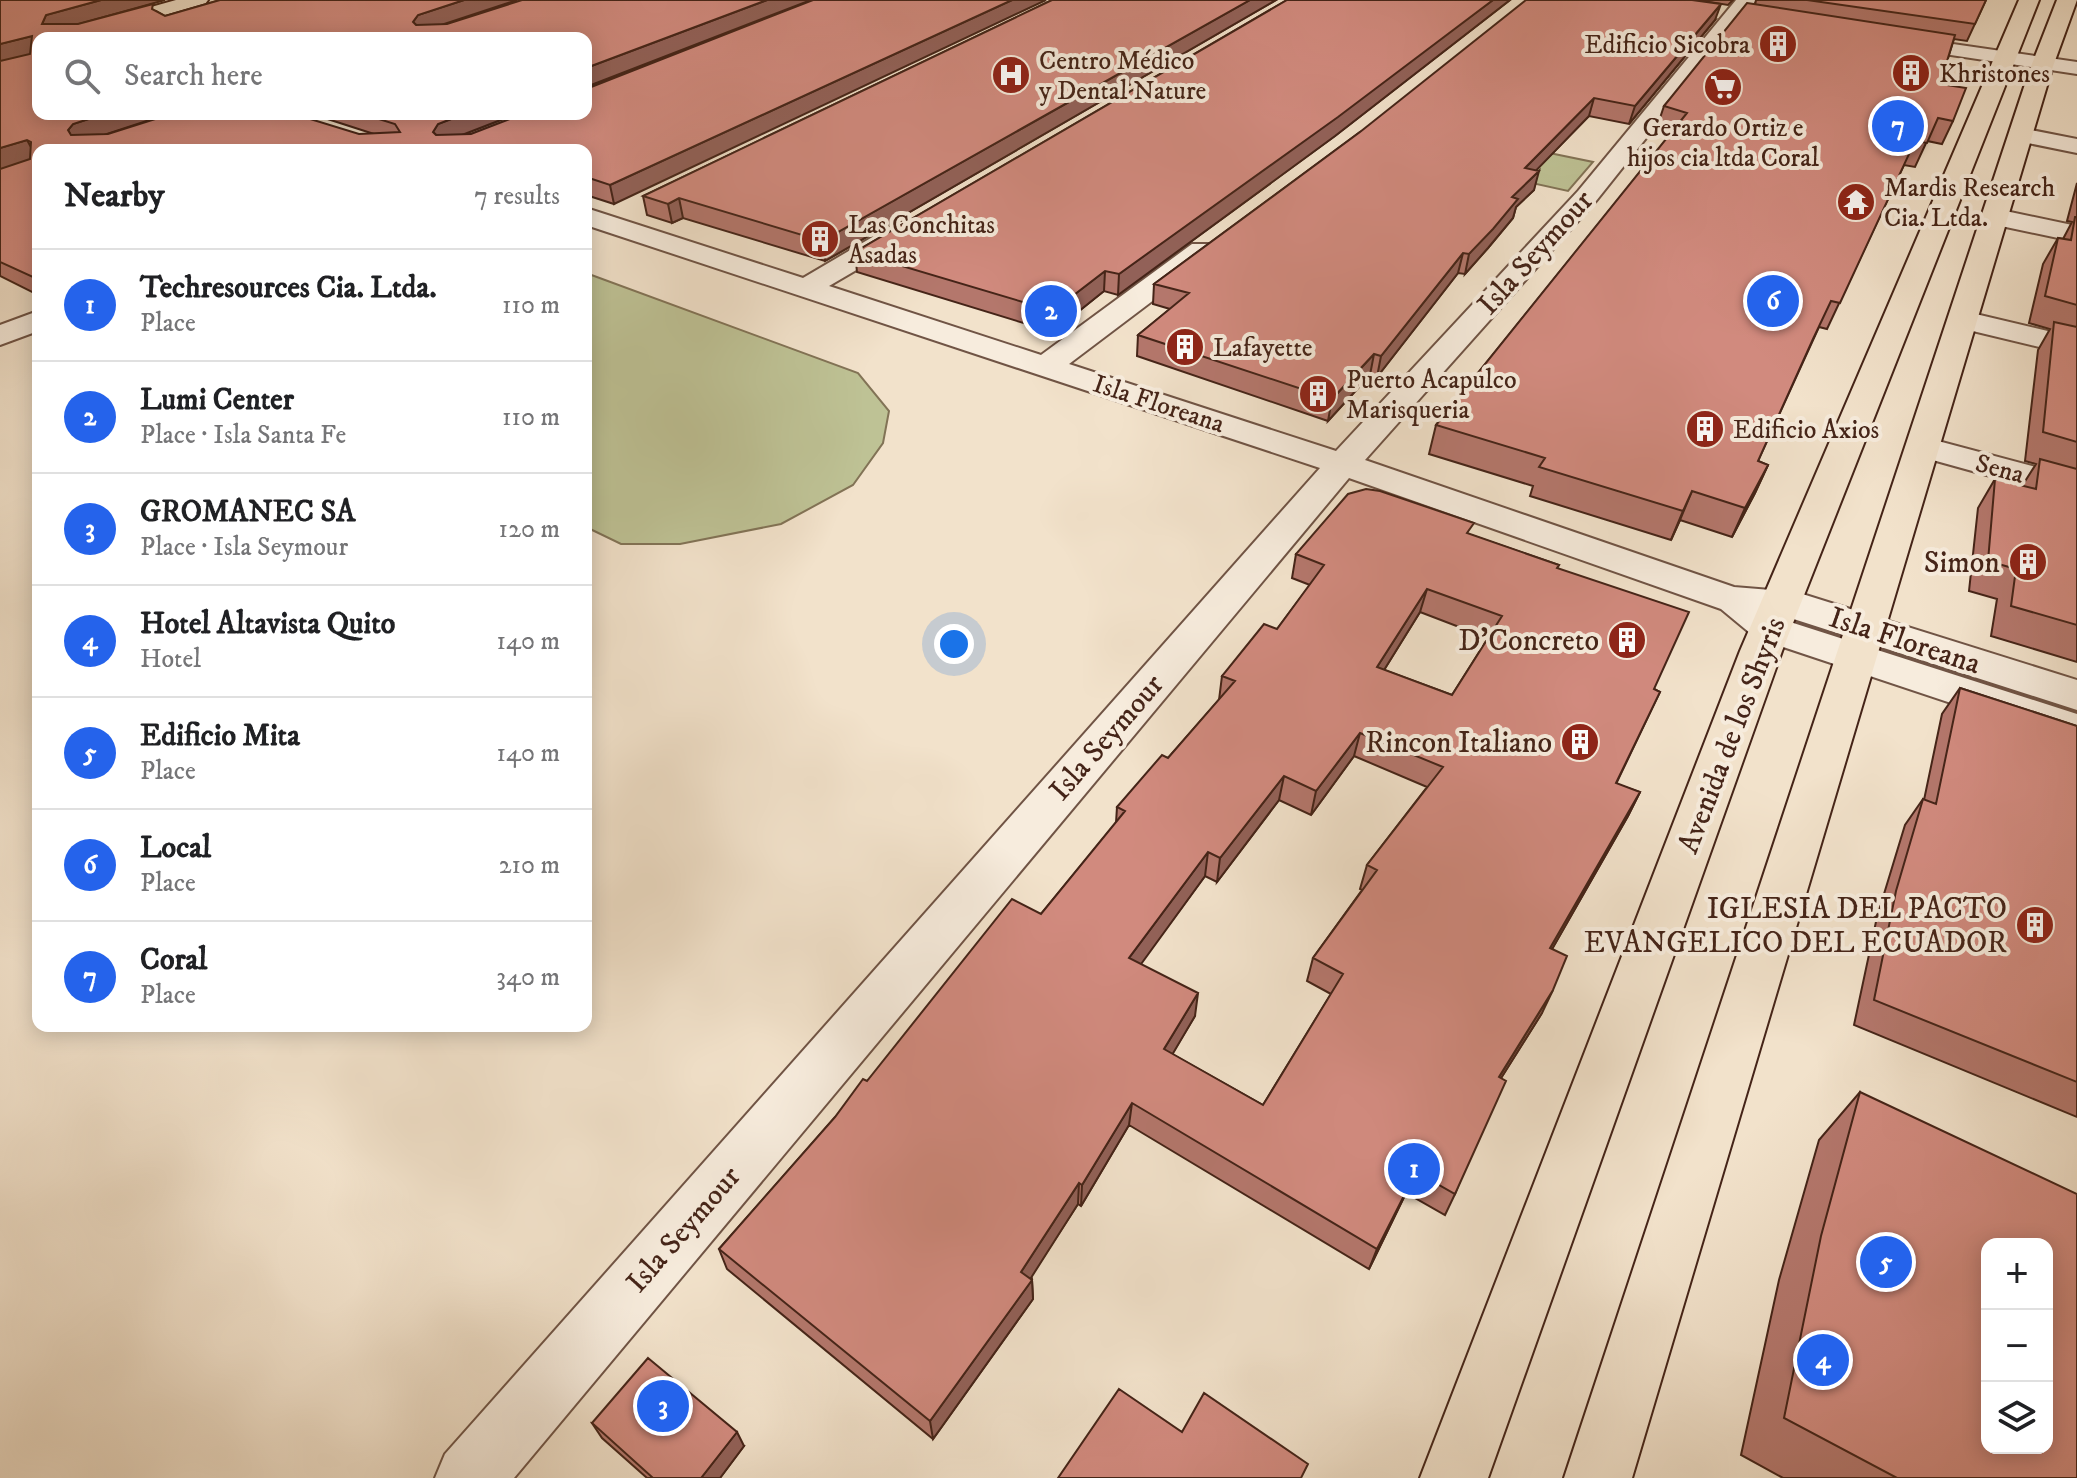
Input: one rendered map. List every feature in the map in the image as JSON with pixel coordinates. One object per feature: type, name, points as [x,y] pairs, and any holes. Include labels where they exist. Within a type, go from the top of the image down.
[{"type":"main road","name":"Avenida de los Shyris","points":[[1454,1478],[1761,610],[2029,0]]},
{"type":"main road","points":[[89,32],[204,6]]},
{"type":"main road","points":[[135,32],[204,6]]},
{"type":"main road","points":[[1598,1478],[2043,66],[2069,7]]},
{"type":"street","name":"Isla Seymour","points":[[469,1478],[1342,464],[1587,196],[1740,12]]},
{"type":"street","points":[[1871,37],[2043,66],[2077,75]]},
{"type":"street","points":[[2043,66],[2077,68]]},
{"type":"street","points":[[2021,135],[2077,146]]},
{"type":"street","points":[[595,219],[634,207]]},
{"type":"street","points":[[807,287],[934,213]]},
{"type":"street","points":[[1996,217],[2077,234]]},
{"type":"street","name":"Isla Floreana","points":[[595,219],[1342,464],[1861,644],[2077,730]]},
{"type":"street","points":[[1046,366],[1223,235]]},
{"type":"street","points":[[1963,320],[2077,347]]},
{"type":"street","points":[[0,336],[32,323]]},
{"type":"street","name":"Sena","points":[[1923,447],[2077,489]]},
{"type":"street","name":"Isla Floreana","points":[[1861,644],[2077,695]]},
{"type":"green space","points":[[1410,124],[1593,162],[1568,191],[1380,149]]},
{"type":"green space","points":[[592,275],[858,373],[889,411],[883,443],[853,485],[781,524],[680,544],[621,544],[592,530]]},
{"type":"building","points":[[0,0],[101,0],[46,15],[42,24],[78,24],[153,4],[152,9],[165,16],[220,0],[464,0],[418,15],[413,22],[416,25],[447,24],[522,0],[767,0],[592,66],[592,32],[32,32],[32,36],[0,44]]},
{"type":"building","points":[[813,0],[1012,0],[610,185],[592,179],[592,144],[32,144],[32,277],[0,262],[0,169],[30,159],[31,142],[27,140],[0,148],[0,61],[30,54],[32,36],[32,120],[85,120],[73,124],[68,130],[71,135],[108,134],[152,120],[314,120],[359,134],[400,132],[395,124],[382,120],[448,120],[438,124],[433,132],[436,135],[471,134],[507,120],[592,120],[592,87]]},
{"type":"building","points":[[1052,0],[1250,0],[822,241],[679,198],[668,204],[643,196]]},
{"type":"building","points":[[1287,0],[1493,0],[1338,117],[1119,274],[1105,271],[1053,311],[855,252]]},
{"type":"building","points":[[1526,0],[1692,0],[1721,4],[1635,106],[1594,98],[1525,168],[1539,171],[1512,197],[1518,199],[1493,229],[1469,254],[1463,253],[1381,356],[1374,354],[1332,399],[1138,335],[1189,293],[1154,284],[1360,132]]},
{"type":"building","points":[[1807,0],[1986,0],[1975,24]]},
{"type":"building","points":[[1747,3],[1955,35],[1940,84],[1966,88],[1953,121],[1938,118],[1927,143],[1915,141],[1840,303],[1831,301],[1813,339],[1758,461],[1768,465],[1745,508],[1692,491],[1683,511],[1539,467],[1545,458],[1436,425],[1687,113],[1664,106]]},
{"type":"building","points":[[2075,217],[2077,305],[2045,296],[2058,238],[2071,240]]},
{"type":"building","points":[[2054,322],[2077,327],[2077,442],[2043,432]]},
{"type":"building","points":[[2040,459],[2077,469],[2077,625],[2011,606],[2016,569],[1988,561],[1995,479],[2036,489]]},
{"type":"building","points":[[1366,489],[1380,491],[1474,523],[1467,533],[1559,565],[1557,568],[1689,612],[1654,689],[1660,692],[1616,783],[1640,792],[1550,948],[1567,956],[1553,990],[1499,1077],[1506,1081],[1455,1194],[1416,1172],[1377,1249],[1132,1103],[1082,1185],[1079,1183],[1021,1272],[1032,1280],[930,1421],[719,1249],[835,1117],[863,1079],[867,1081],[1012,899],[1041,914],[1125,811],[1117,807],[1162,755],[1168,758],[1235,681],[1222,676],[1264,624],[1277,629],[1324,565],[1296,554],[1348,494]],"holes":[[[1427,589],[1502,616],[1452,695],[1377,667]],[[1360,733],[1443,767],[1367,865],[1377,870],[1313,958],[1343,974],[1263,1105],[1164,1049],[1198,993],[1129,958],[1208,852],[1220,858],[1284,776],[1316,791]]]},
{"type":"building","points":[[1960,688],[2077,726],[2077,1082],[1874,1000],[1896,891],[1923,799],[1936,804]]},
{"type":"building","points":[[1860,1092],[2077,1194],[2077,1478],[1897,1478],[1784,1418],[1821,1236]]},
{"type":"building","points":[[648,1358],[737,1432],[701,1478],[653,1478],[592,1423]]},
{"type":"building","points":[[1119,1389],[1182,1432],[1204,1393],[1308,1464],[1301,1478],[1058,1478]]},
{"type":"place","name":"Edificio Sicobra","points":[[1778,44]]},
{"type":"place","name":"Khristones","points":[[1911,73]]},
{"type":"place","name":"Centro Médico y Dental Nature","points":[[1011,75]]},
{"type":"place","name":"Gerardo Ortiz e hijos cia ltda Coral","points":[[1723,87]]},
{"type":"place","name":"Coral","points":[[1898,126]]},
{"type":"place","name":"Mardis Research Cia. Ltda.","points":[[1856,202]]},
{"type":"place","name":"Las Conchitas Asadas","points":[[820,239]]},
{"type":"place","name":"Local","points":[[1773,301]]},
{"type":"place","name":"Lumi Center","points":[[1051,311]]},
{"type":"place","name":"Lafayette","points":[[1185,347]]},
{"type":"place","name":"Puerto Acapulco Marisqueria","points":[[1318,394]]},
{"type":"place","name":"Edificio Axios","points":[[1705,429]]},
{"type":"place","name":"Simon","points":[[2028,562]]},
{"type":"place","name":"D'Concreto","points":[[1627,640]]},
{"type":"place","name":"Rincon Italiano","points":[[1580,742]]},
{"type":"place","name":"IGLESIA DEL PACTO EVANGELICO DEL ECUADOR","points":[[2035,925]]},
{"type":"place","name":"Techresources Cia. Ltda.","points":[[1414,1169]]},
{"type":"place","name":"Edificio Mita","points":[[1886,1262]]},
{"type":"place","name":"Hotel Altavista Quito","points":[[1823,1360]]},
{"type":"place","name":"GROMANEC SA","points":[[663,1406]]}]
